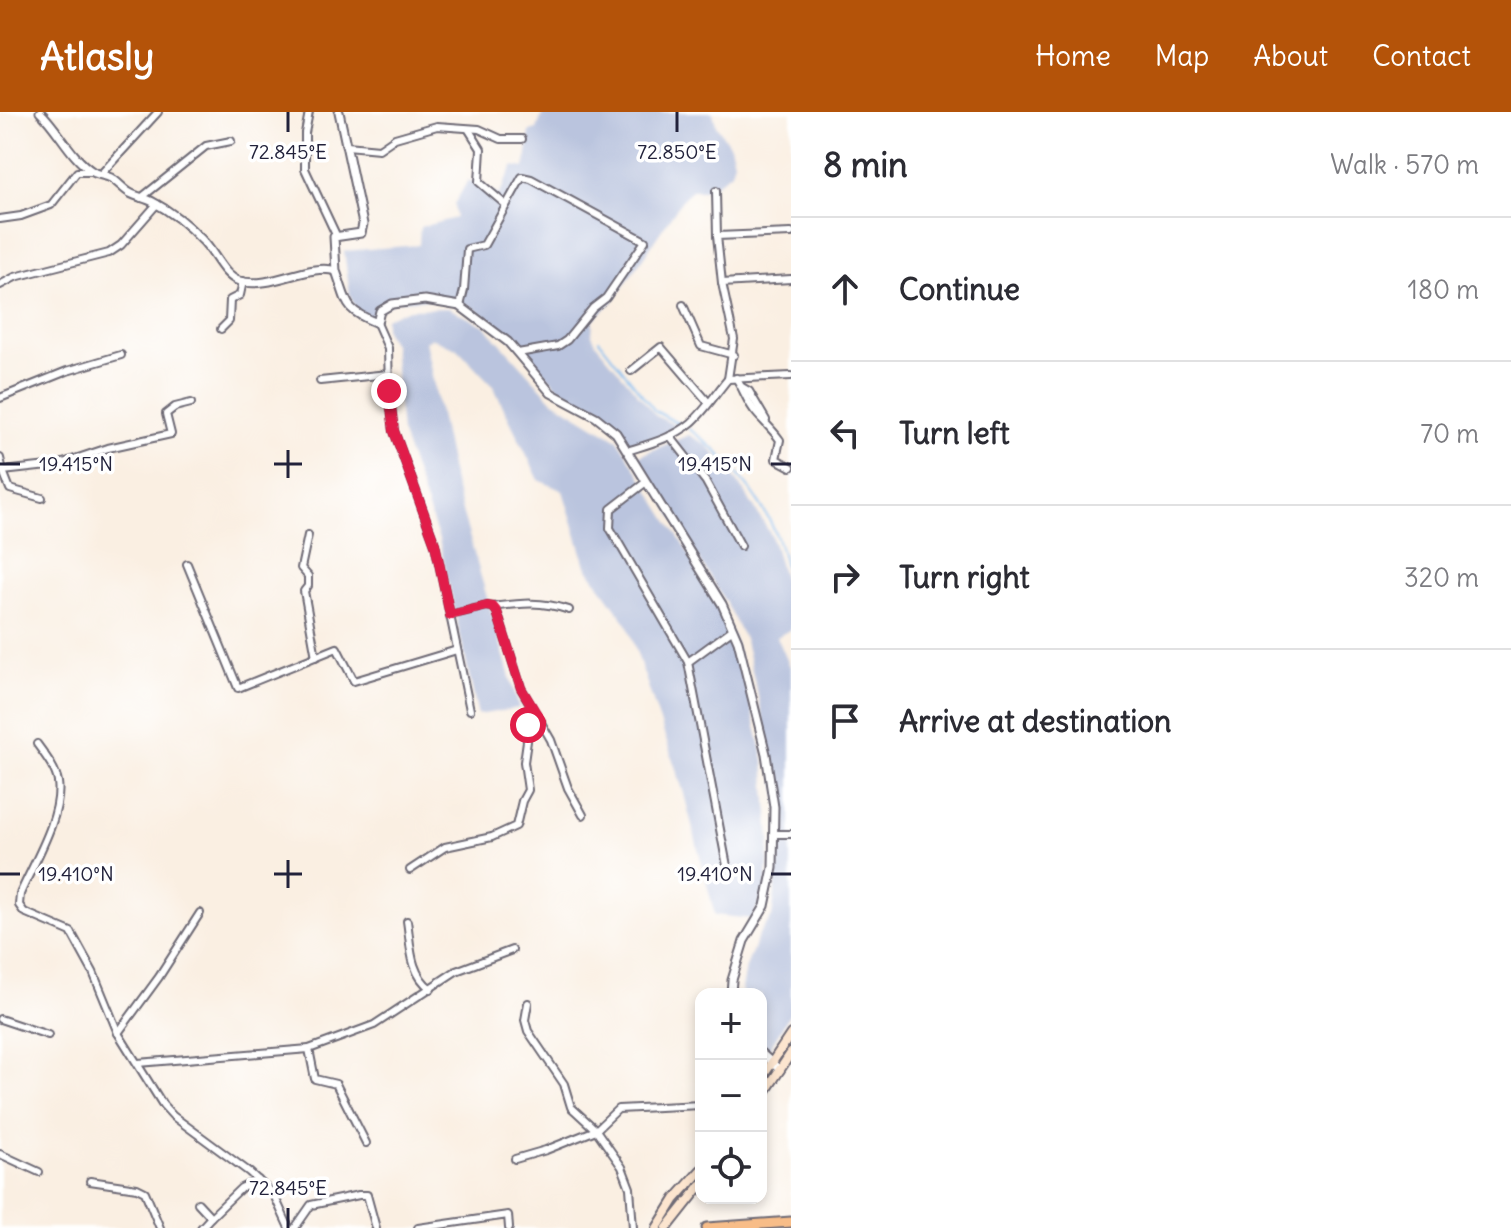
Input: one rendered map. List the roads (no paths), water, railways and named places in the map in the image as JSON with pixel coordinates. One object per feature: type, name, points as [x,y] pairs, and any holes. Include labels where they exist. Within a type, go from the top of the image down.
[{"type":"main road","points":[[767,1086],[791,1034]]},
{"type":"main road","points":[[767,1074],[791,1053]]},
{"type":"main road","points":[[657,1228],[675,1199],[695,1177]]},
{"type":"main road","points":[[667,1228],[695,1193]]},
{"type":"main road","points":[[707,1228],[791,1222]]},
{"type":"street","points":[[40,112],[51,122],[63,142],[97,173]]},
{"type":"street","points":[[97,173],[158,112]]},
{"type":"street","points":[[309,112],[305,133],[305,169],[337,237]]},
{"type":"street","points":[[339,112],[363,224],[361,233],[334,237],[336,271],[346,302],[354,313],[377,323]]},
{"type":"street","points":[[347,146],[379,149],[395,138],[429,127],[484,130],[508,141],[522,139]]},
{"type":"street","points":[[469,130],[481,149],[479,182],[506,205]]},
{"type":"street","points":[[141,198],[206,146],[231,141]]},
{"type":"street","points":[[0,219],[21,216],[51,205],[77,172],[97,173],[113,179],[130,193],[157,204],[182,221],[206,243],[232,278],[243,281],[276,280],[323,268],[336,271]]},
{"type":"street","points":[[460,306],[467,249],[484,245],[518,181],[526,177],[645,241],[606,298],[593,308],[567,340],[558,346],[518,353]]},
{"type":"street","points":[[716,191],[722,283],[734,339],[732,379]]},
{"type":"street","points":[[0,285],[15,277],[109,253],[121,245],[157,204]]},
{"type":"street","points":[[717,236],[791,233]]},
{"type":"street","points":[[722,283],[791,279]]},
{"type":"street","points":[[221,329],[229,321],[230,300],[240,295],[243,281]]},
{"type":"street","points":[[470,710],[435,544],[394,431],[388,348],[377,323],[380,311],[392,304],[425,300],[460,306],[479,318],[518,353],[551,393],[616,433],[722,604],[733,629],[766,754],[774,807],[773,868],[765,906],[744,941],[731,988]]},
{"type":"street","points":[[683,305],[701,346],[734,355]]},
{"type":"street","points":[[631,371],[661,347],[708,402]]},
{"type":"street","points":[[0,398],[67,371],[121,355]]},
{"type":"street","points":[[320,381],[388,374]]},
{"type":"street","points":[[627,451],[681,430],[694,421],[732,379],[791,376]]},
{"type":"street","points":[[732,379],[742,387],[760,417],[766,420],[780,440],[776,459],[791,467]]},
{"type":"street","points":[[3,471],[57,465],[108,448],[171,434],[166,414],[175,407],[191,403]]},
{"type":"street","points":[[670,436],[706,482],[741,546]]},
{"type":"street","points":[[0,458],[10,489],[42,498]]},
{"type":"street","points":[[646,482],[611,509],[610,528],[688,662],[727,866]]},
{"type":"street","points":[[308,535],[301,568],[308,576],[308,586],[304,591],[316,657]]},
{"type":"street","points":[[187,564],[238,688],[337,648],[354,681],[457,650]]},
{"type":"street","points":[[450,615],[487,606],[522,603],[548,603],[569,610]]},
{"type":"street","points":[[493,607],[521,688],[551,740],[568,788],[583,815]]},
{"type":"street","points":[[688,662],[733,629]]},
{"type":"street","points":[[410,870],[445,847],[492,837],[516,826],[528,790],[524,762],[525,727],[541,721]]},
{"type":"street","points":[[37,744],[58,781],[58,795],[54,816],[20,894],[19,905],[24,912],[71,932],[93,972],[118,1033],[163,1105],[274,1195],[292,1228],[311,1205],[359,1195],[367,1195],[376,1228]]},
{"type":"street","points":[[774,834],[791,834]]},
{"type":"street","points":[[118,1033],[200,913]]},
{"type":"street","points":[[407,921],[413,965],[431,989]]},
{"type":"street","points":[[138,1063],[309,1049],[374,1025],[456,971],[512,950]]},
{"type":"street","points":[[528,1003],[525,1020],[528,1031],[564,1084],[571,1107],[596,1130],[622,1167],[630,1188],[633,1228]]},
{"type":"street","points":[[0,1019],[48,1035]]},
{"type":"street","points":[[309,1049],[315,1079],[336,1084],[366,1143]]},
{"type":"street","points":[[767,1059],[776,1067]]},
{"type":"street","points":[[515,1159],[596,1130],[618,1109],[695,1105]]},
{"type":"street","points":[[0,1154],[39,1172]]},
{"type":"street","points":[[201,1228],[241,1188],[258,1180]]},
{"type":"street","points":[[90,1181],[145,1192],[160,1228]]},
{"type":"street","points":[[198,1203],[211,1217]]},
{"type":"street","points":[[418,1228],[508,1215],[509,1228]]},
{"type":"waterway","points":[[599,340],[655,411],[683,426]]},
{"type":"waterway","points":[[689,429],[727,462],[761,506],[778,542],[791,590]]}]
